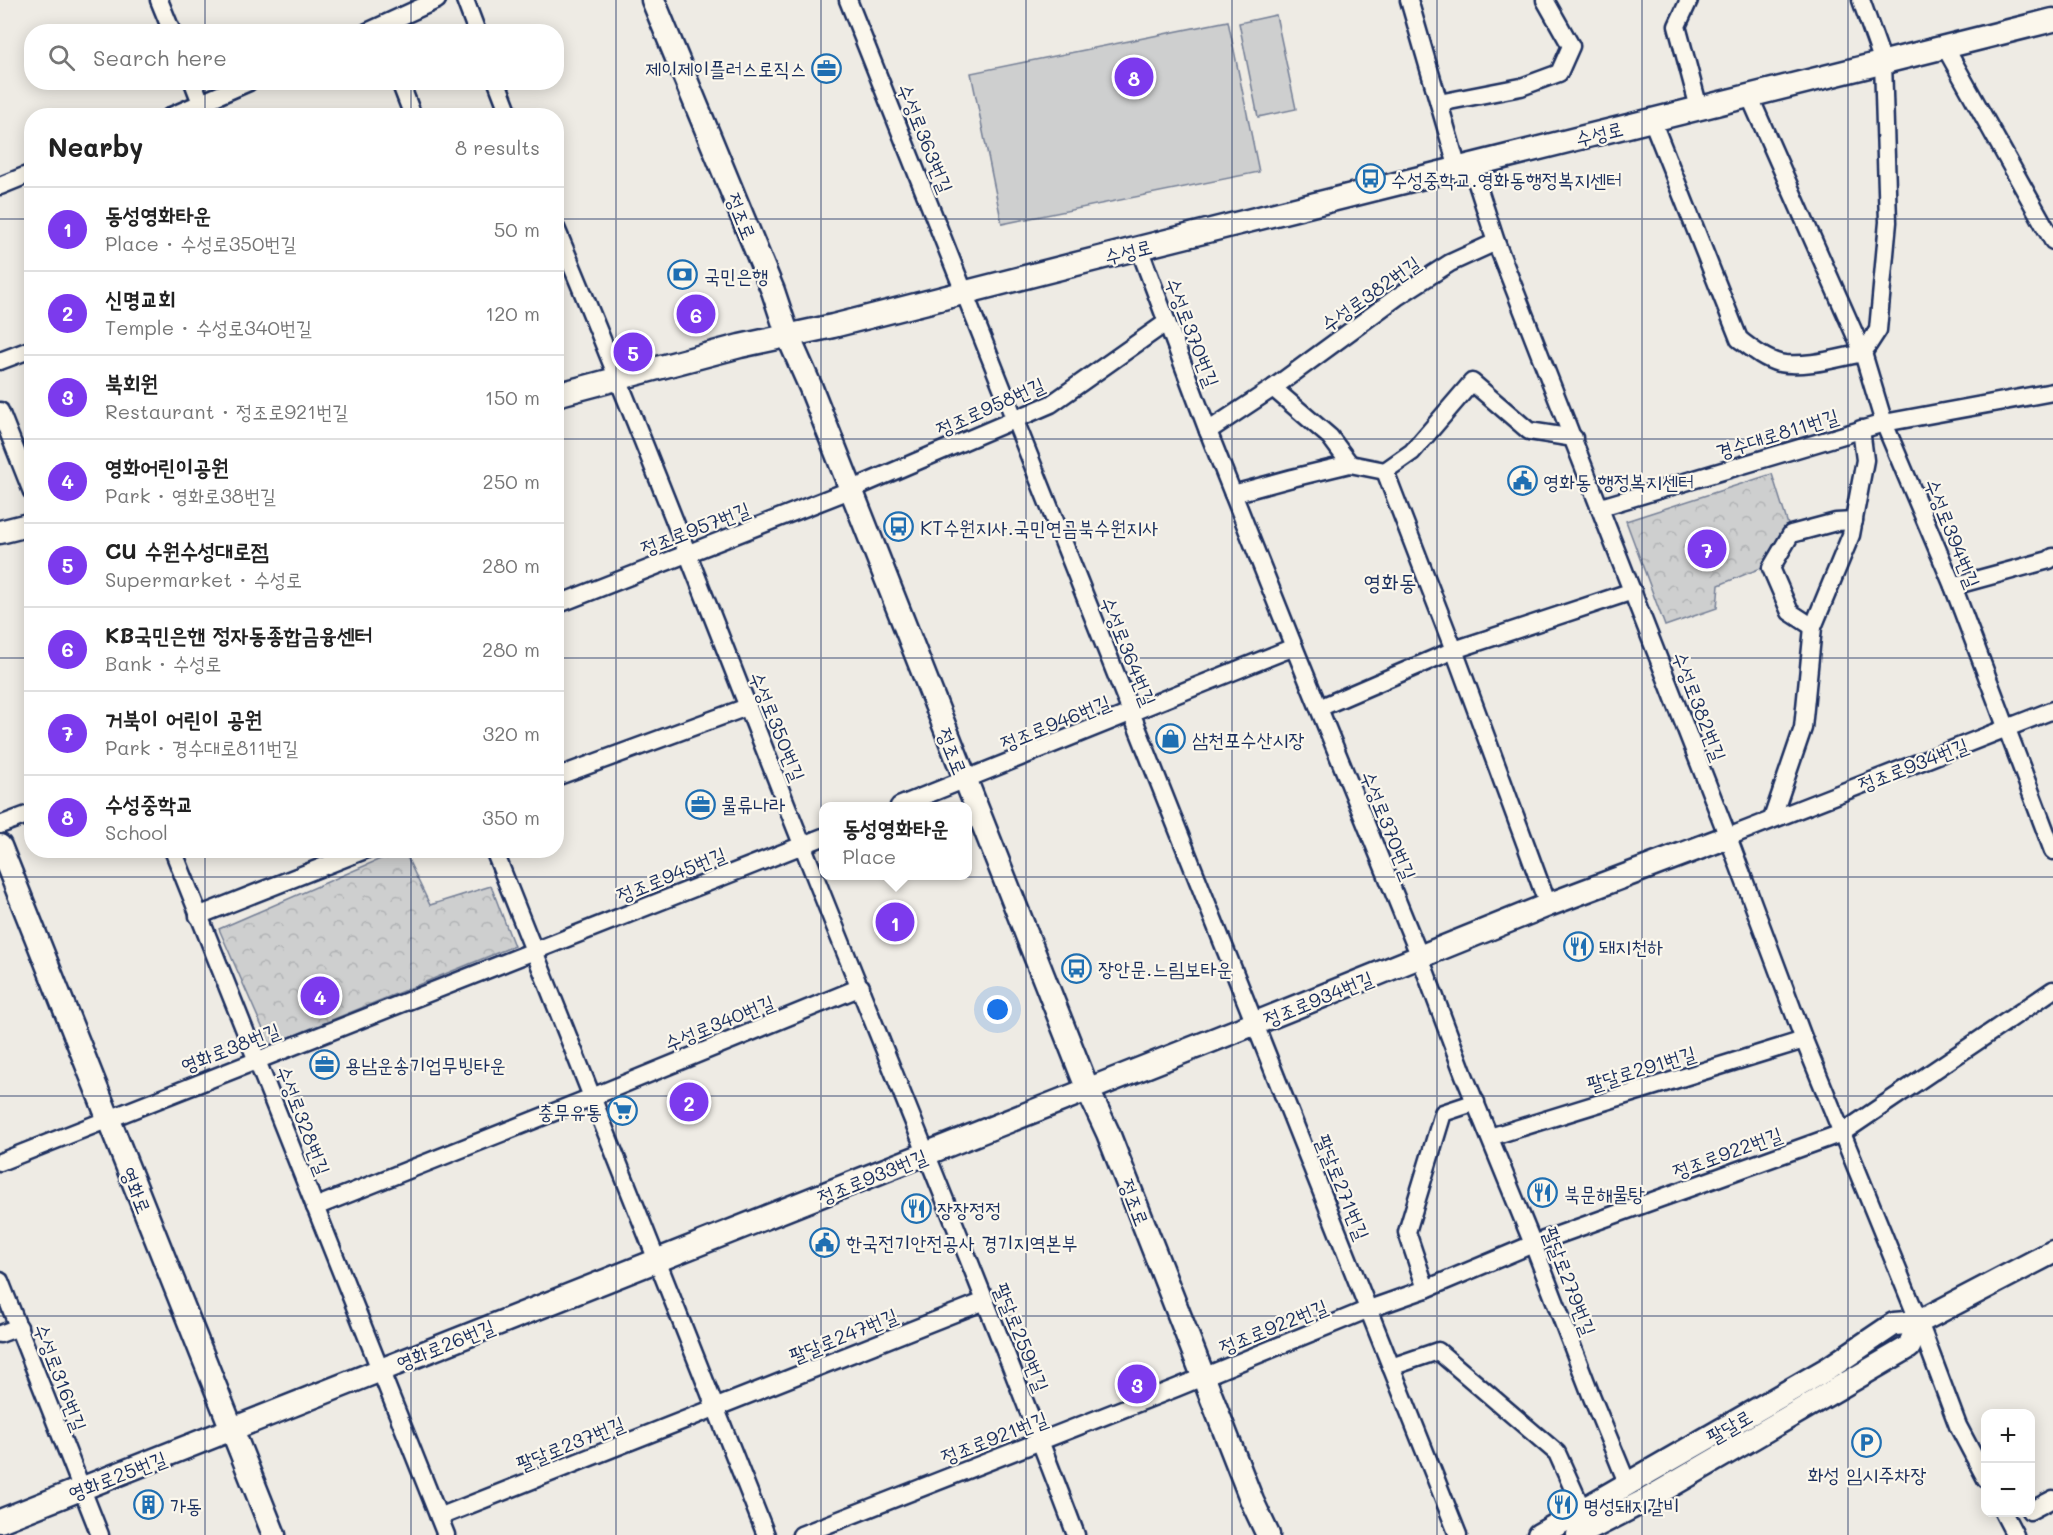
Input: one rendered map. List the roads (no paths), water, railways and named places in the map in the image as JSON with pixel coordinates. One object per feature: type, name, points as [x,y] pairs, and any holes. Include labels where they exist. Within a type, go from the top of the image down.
[{"type":"street","points":[[159,0],[169,24]]},
{"type":"street","points":[[387,24],[437,0]]},
{"type":"street","points":[[465,0],[474,24]]},
{"type":"street","name":"정조로","points":[[653,0],[773,291],[788,336],[1088,1090],[1108,1133],[1256,1510],[1268,1535]]},
{"type":"street","name":"수성로363번길","points":[[848,0],[965,292]]},
{"type":"street","name":"수성로382번길","points":[[1409,0],[1439,104],[1574,438],[1728,837]]},
{"type":"street","points":[[1439,104],[1521,87],[1559,73],[1571,46],[1545,0]]},
{"type":"street","points":[[1689,0],[1677,26],[1699,108]]},
{"type":"street","points":[[1652,120],[1739,339],[1756,352],[1779,363],[1810,363],[1863,354],[1878,330],[1888,222],[1883,63],[1861,0]]},
{"type":"street","name":"수성로","points":[[564,393],[741,346],[833,327],[1139,248],[2053,20]]},
{"type":"street","points":[[1945,47],[2053,241]]},
{"type":"street","points":[[196,90],[204,108]]},
{"type":"street","points":[[206,108],[236,90]]},
{"type":"street","points":[[403,90],[410,108]]},
{"type":"street","points":[[500,90],[507,108]]},
{"type":"street","name":"수성로394번길","points":[[1749,95],[1863,354],[1884,423],[1953,586],[2053,851]]},
{"type":"street","points":[[0,186],[24,176]]},
{"type":"street","name":"수성로382번길","points":[[1273,388],[1396,297],[1450,263],[1496,242]]},
{"type":"street","name":"수성로350번길","points":[[564,247],[620,380],[747,707],[927,1154]]},
{"type":"street","name":"수성로370번길","points":[[1139,248],[1293,647],[1420,957]]},
{"type":"street","name":"수성로364번길","points":[[965,292],[1256,1023]]},
{"type":"street","name":"정조로958번길","points":[[850,490],[1051,404],[1167,322]]},
{"type":"street","points":[[0,361],[24,352]]},
{"type":"street","points":[[1233,494],[1350,465],[1385,471],[1412,452],[1472,382],[1529,431],[1574,438]]},
{"type":"street","points":[[1208,431],[1273,388],[1330,437],[1350,465]]},
{"type":"street","name":"경수대로811번길","points":[[1601,507],[1884,423],[2053,392]]},
{"type":"street","points":[[0,411],[24,472]]},
{"type":"street","name":"경수대로811번길","points":[[1813,627],[1851,535],[1865,460],[1861,429]]},
{"type":"street","points":[[1385,471],[1548,905]]},
{"type":"street","name":"정조로957번길","points":[[564,602],[850,490]]},
{"type":"street","points":[[1772,819],[1803,728],[1813,627],[1790,612],[1771,568],[1791,534],[1836,522],[1854,521]]},
{"type":"street","points":[[0,532],[24,526]]},
{"type":"street","points":[[1953,586],[2053,557]]},
{"type":"street","points":[[1319,708],[1454,651],[1633,591]]},
{"type":"street","name":"정조로946번길","points":[[965,780],[1293,647]]},
{"type":"street","points":[[564,774],[747,707]]},
{"type":"street","name":"정조로934번길","points":[[1088,1090],[1548,905],[2053,710]]},
{"type":"street","points":[[911,802],[965,780]]},
{"type":"street","points":[[0,825],[24,816]]},
{"type":"street","points":[[1728,837],[1804,1040],[1919,1322],[1958,1426],[1981,1470]]},
{"type":"street","name":"정조로945번길","points":[[534,951],[819,839]]},
{"type":"street","name":"영화로","points":[[0,846],[274,1535]]},
{"type":"street","name":"수성로328번길","points":[[176,858],[380,1370]]},
{"type":"street","points":[[198,916],[345,858]]},
{"type":"street","points":[[497,858],[766,1535]]},
{"type":"street","name":"영화로38번길","points":[[0,1162],[108,1117],[534,951]]},
{"type":"street","name":"팔달로279번길","points":[[1420,957],[1464,1075],[1628,1485]]},
{"type":"street","name":"수성로340번길","points":[[592,1097],[861,987]]},
{"type":"street","points":[[1842,1133],[2053,990]]},
{"type":"street","name":"팔달로271번길","points":[[1256,1023],[1458,1535]]},
{"type":"street","name":"팔달로291번길","points":[[1490,1137],[1804,1040]]},
{"type":"street","name":"정조로933번길","points":[[657,1261],[1088,1090]]},
{"type":"street","name":"수성로328번길","points":[[315,1206],[592,1097]]},
{"type":"street","points":[[1426,1289],[1407,1232],[1443,1113],[1476,1102]]},
{"type":"street","name":"정조로922번길","points":[[1203,1376],[1369,1309],[1426,1289],[1533,1244],[1842,1133]]},
{"type":"street","name":"팔달로259번길","points":[[927,1154],[1076,1535]]},
{"type":"street","name":"팔달로","points":[[1539,1535],[1829,1368],[1894,1324],[1919,1322],[2053,1252]]},
{"type":"street","name":"영화로26번길","points":[[233,1430],[657,1261]]},
{"type":"street","name":"수성로316번길","points":[[0,1281],[100,1535]]},
{"type":"street","name":"팔달로247번길","points":[[716,1408],[985,1300]]},
{"type":"street","name":"팔달로","points":[[1578,1535],[1646,1500],[1909,1347],[1919,1322]]},
{"type":"street","points":[[0,1334],[19,1327]]},
{"type":"street","points":[[1391,1367],[1438,1351],[1557,1453],[1583,1511]]},
{"type":"street","points":[[380,1370],[446,1535]]},
{"type":"street","name":"정조로921번길","points":[[801,1535],[1203,1376]]},
{"type":"street","name":"팔달로237번길","points":[[439,1517],[716,1408]]},
{"type":"street","name":"영화로25번길","points":[[0,1521],[233,1430]]},
{"type":"street","points":[[2035,1509],[2053,1499]]},
{"type":"street","points":[[1256,1510],[1258,1535]]},
{"type":"place","name":"제이제이플러스로직스","points":[[827,68]]},
{"type":"place","name":"수성중학교","points":[[1134,77]]},
{"type":"place","name":"수성중학교.영화동행정복지센터","points":[[1370,179]]},
{"type":"place","name":"국민은행","points":[[683,275]]},
{"type":"place","name":"KB국민은핸 정자동종합금융센터","points":[[696,314]]},
{"type":"place","name":"CU 수원수성대로점","points":[[633,352]]},
{"type":"place","name":"영화동 행정복지센터","points":[[1522,481]]},
{"type":"place","name":"KT수원지사.국민연금북수원지사","points":[[899,527]]},
{"type":"place","name":"거북이 어린이 공원","points":[[1707,549]]},
{"type":"place","name":"삼천포수산시장","points":[[1171,739]]},
{"type":"place","name":"물류나라","points":[[700,804]]},
{"type":"place","name":"동성영화타운","points":[[895,922]]},
{"type":"place","name":"돼지천하","points":[[1578,946]]},
{"type":"place","name":"장안문.느림보타운","points":[[1077,968]]},
{"type":"place","name":"영화어린이공원","points":[[320,996]]},
{"type":"place","name":"용남운송기업무빙타운","points":[[324,1064]]},
{"type":"place","name":"신명교회","points":[[689,1102]]},
{"type":"place","name":"충무유통","points":[[623,1111]]},
{"type":"place","name":"북문해물탕","points":[[1543,1193]]},
{"type":"place","name":"장장정정","points":[[916,1209]]},
{"type":"place","name":"한국전기안전공사 경기지역본부","points":[[825,1242]]},
{"type":"place","name":"북회원","points":[[1137,1384]]},
{"type":"place","name":"화성 임시주차장","points":[[1867,1443]]},
{"type":"place","name":"가동","points":[[149,1505]]},
{"type":"place","name":"명성돼지갈비","points":[[1562,1505]]},
{"type":"district","name":"영화동","points":[[1390,581]]}]
